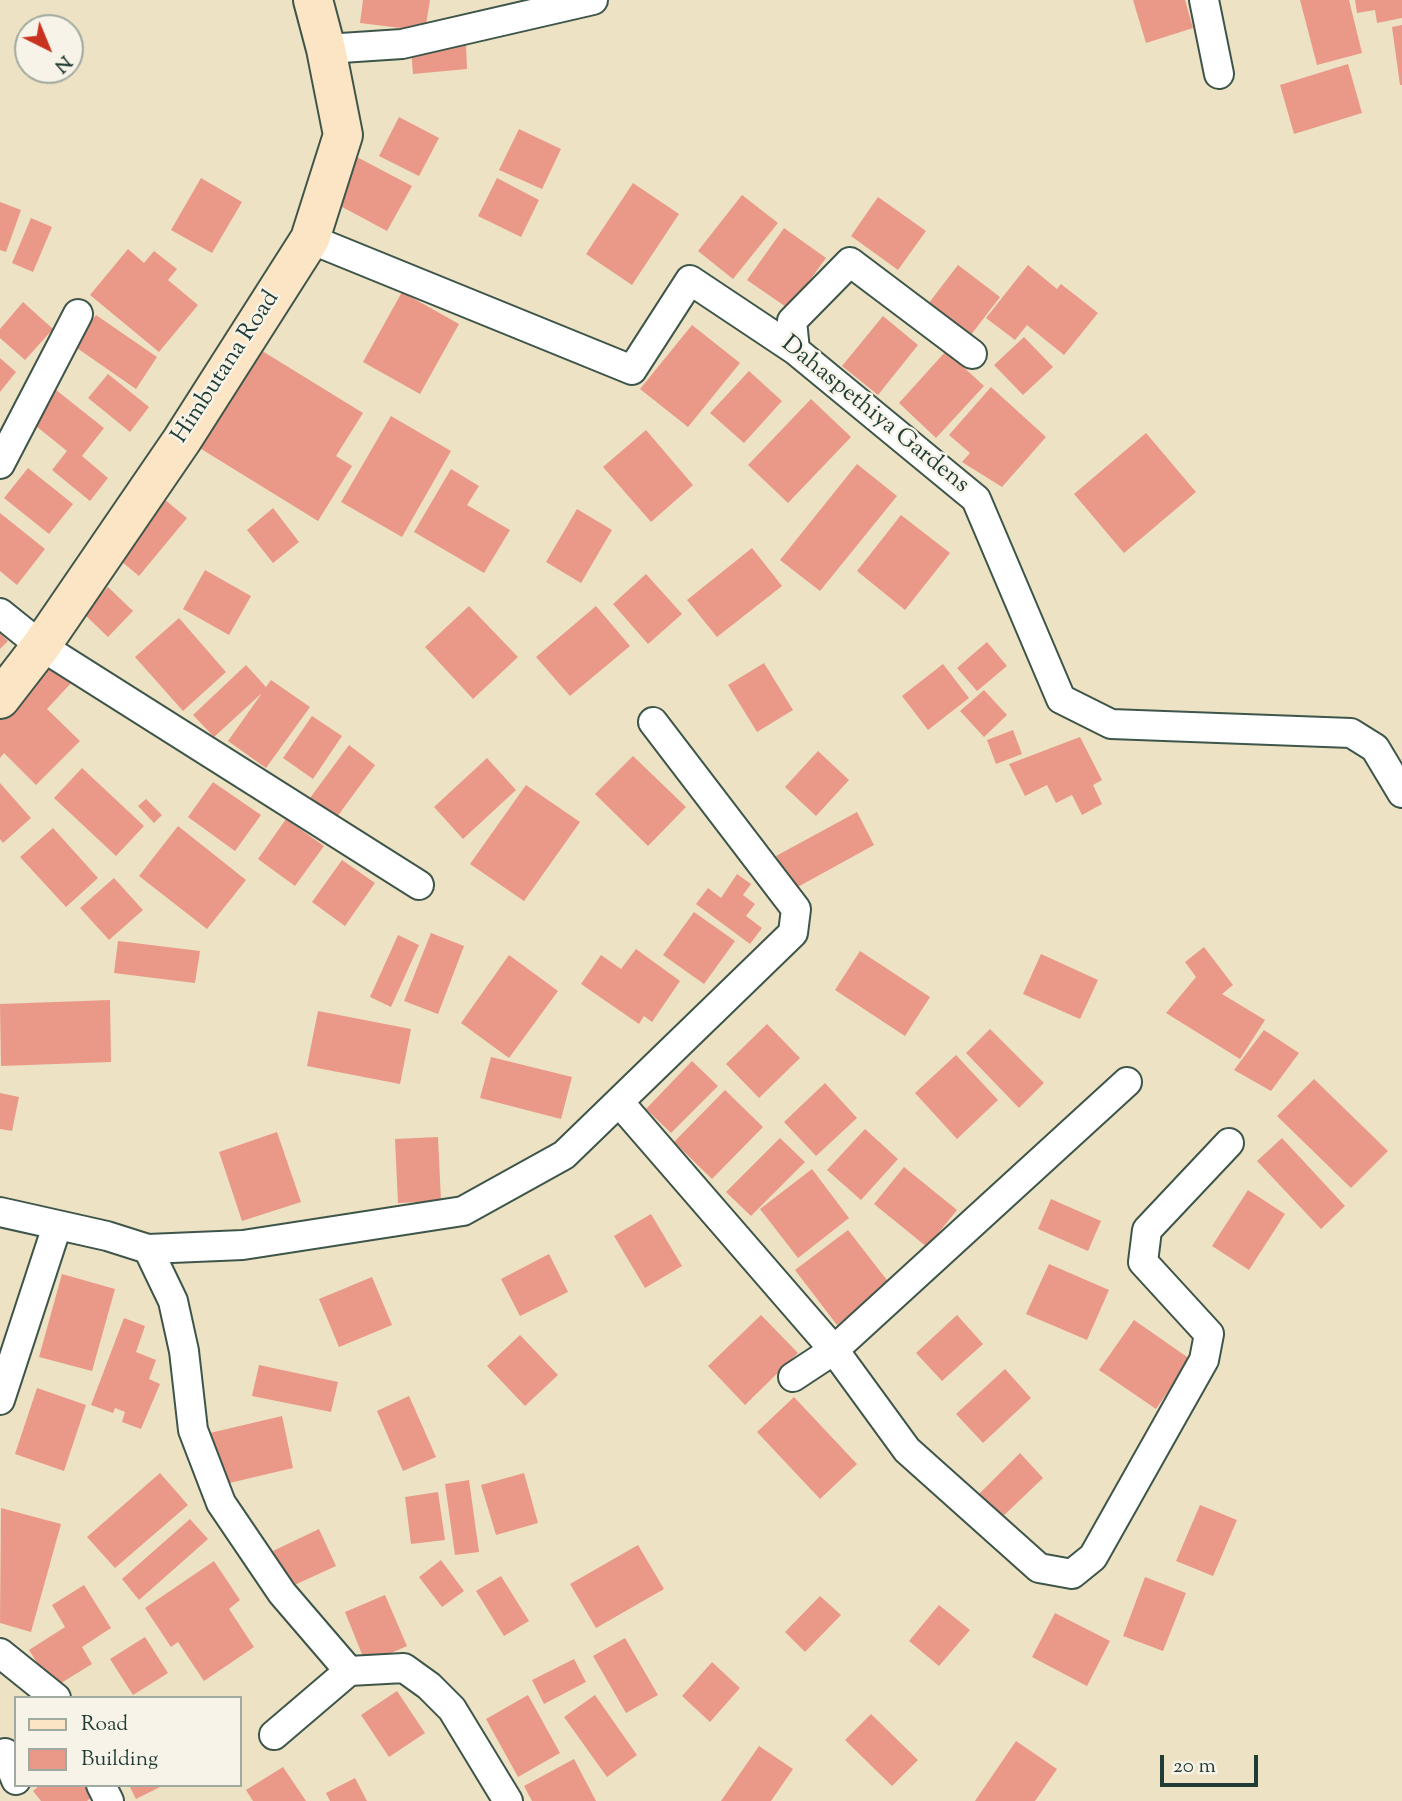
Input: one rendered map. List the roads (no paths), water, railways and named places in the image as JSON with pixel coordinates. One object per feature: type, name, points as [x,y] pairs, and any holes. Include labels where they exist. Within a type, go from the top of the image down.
[{"type":"street","name":"Himbutana Road","points":[[0,699],[41,646],[182,440],[310,239],[343,135],[327,49],[313,0]]},
{"type":"street","points":[[327,49],[401,44],[593,0]]},
{"type":"street","points":[[1204,0],[1219,74]]},
{"type":"street","name":"Dahaspethiya Gardens","points":[[310,239],[632,370],[690,280],[795,350],[976,499],[1061,699],[1111,724],[1351,733],[1375,748],[1402,793]]},
{"type":"street","points":[[795,350],[792,321],[850,262],[972,354]]},
{"type":"street","points":[[0,464],[78,314]]},
{"type":"street","points":[[0,613],[41,646],[419,885]]},
{"type":"street","points":[[0,1212],[107,1236],[148,1249],[243,1245],[463,1211],[564,1155],[793,933],[796,909],[653,722]]},
{"type":"street","points":[[793,1377],[834,1350],[1127,1082]]},
{"type":"street","points":[[619,1102],[834,1350],[907,1450],[1039,1568],[1072,1574],[1093,1557],[1204,1360],[1209,1334],[1143,1262],[1147,1230],[1229,1143]]},
{"type":"street","points":[[0,1400],[57,1226]]},
{"type":"street","points":[[148,1249],[173,1301],[184,1351],[193,1430],[221,1503],[282,1593],[349,1671]]},
{"type":"street","points":[[0,1653],[54,1696]]},
{"type":"street","points":[[274,1735],[349,1671],[404,1668],[429,1686],[452,1709],[508,1801]]},
{"type":"street","points":[[5,1753],[14,1776]]}]
